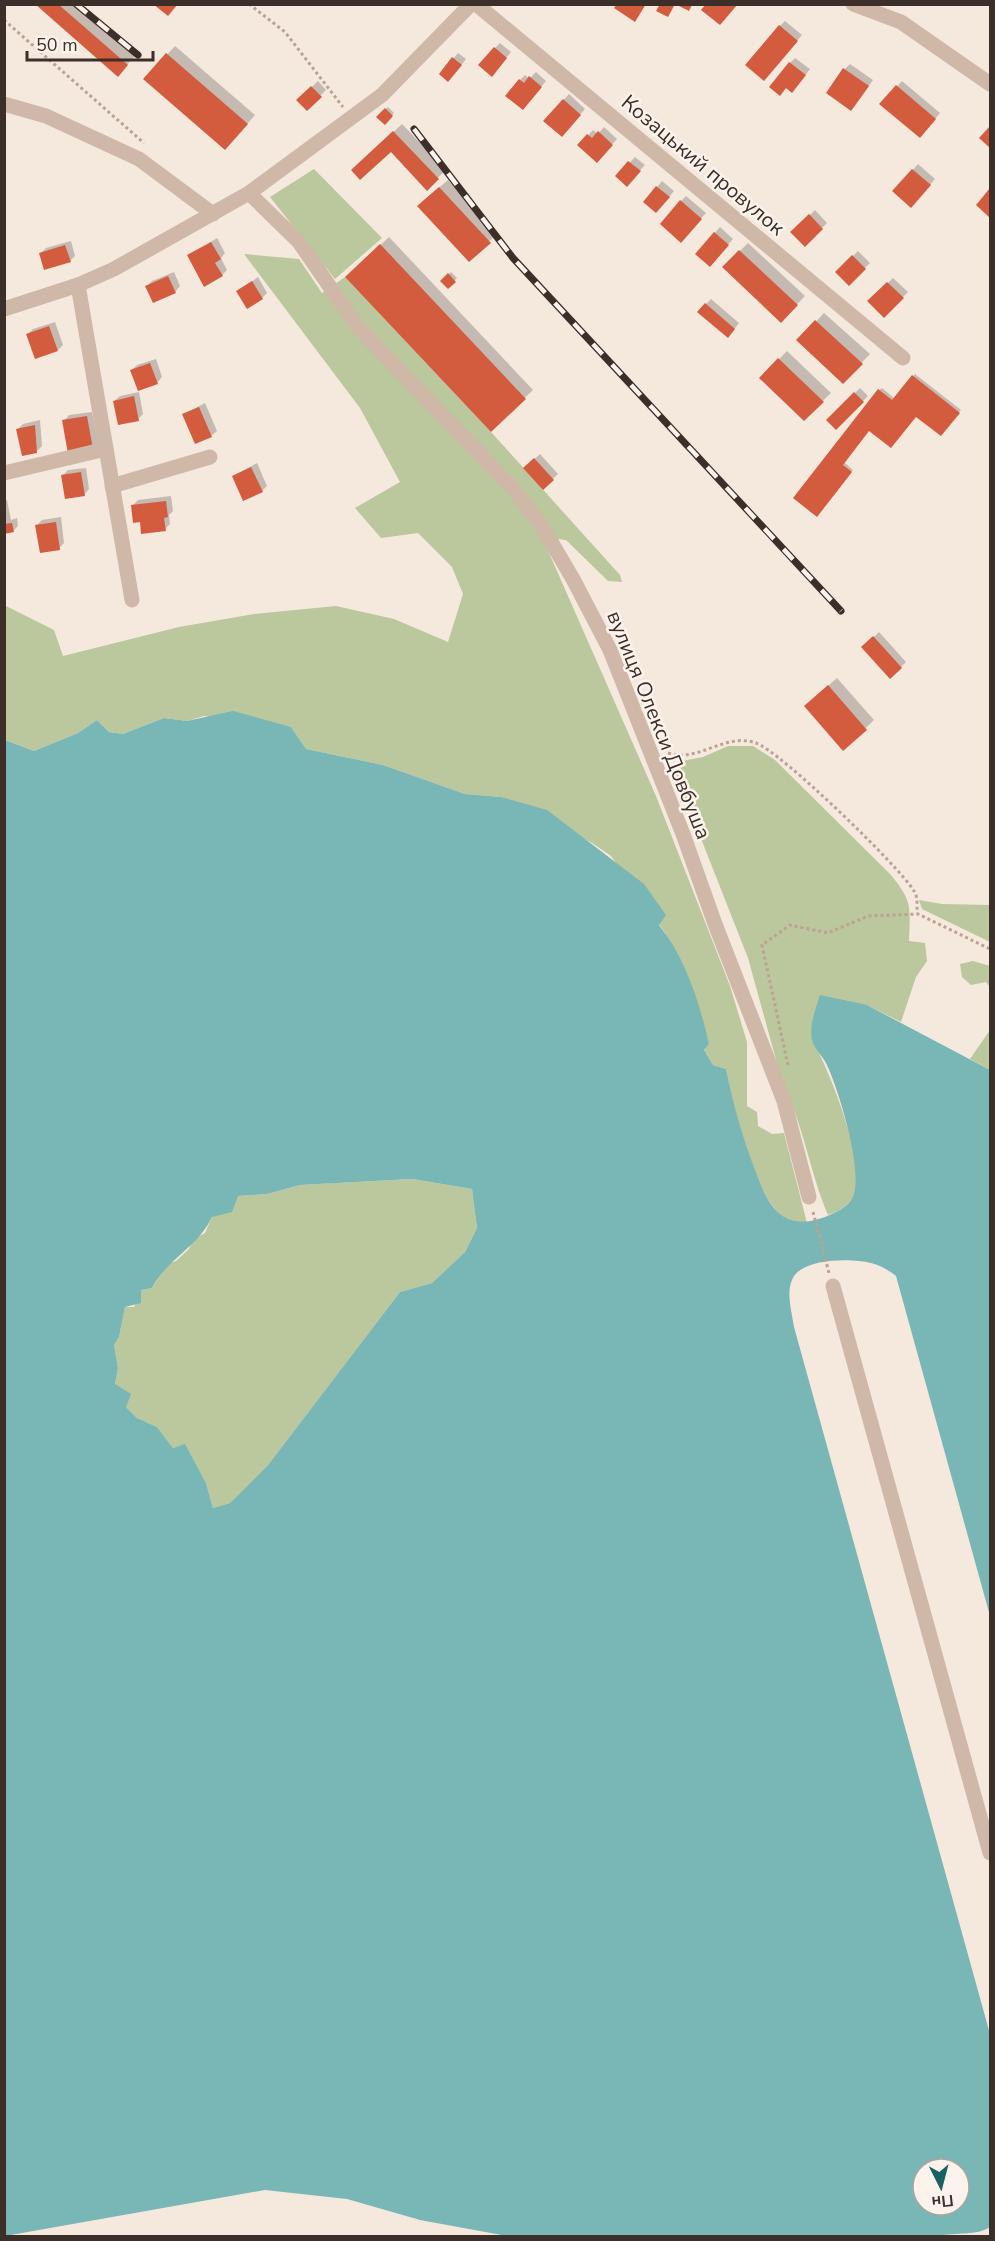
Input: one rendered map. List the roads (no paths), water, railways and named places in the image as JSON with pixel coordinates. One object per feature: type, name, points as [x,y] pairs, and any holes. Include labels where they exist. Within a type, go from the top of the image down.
[{"type":"street","points":[[4,309],[78,285],[114,269],[249,194],[382,95],[471,4]]},
{"type":"street","name":"Козацький провулок","points":[[476,4],[903,358]]},
{"type":"street","points":[[853,4],[902,22],[990,84]]},
{"type":"street","points":[[4,104],[46,116],[139,159],[213,214]]},
{"type":"street","name":"вулиця Олекси Довбуша","points":[[249,194],[299,242],[357,326],[514,490],[543,528],[610,650],[647,743],[784,1101],[809,1197]]},
{"type":"street","points":[[78,285],[132,600]]},
{"type":"street","points":[[4,474],[106,449]]},
{"type":"street","points":[[112,486],[210,457]]},
{"type":"street","points":[[832,1286],[990,1853]]},
{"type":"water","points":[[233,711],[291,727],[306,749],[383,765],[465,794],[501,797],[547,810],[644,884],[666,915],[659,925],[677,951],[696,997],[709,1044],[704,1050],[713,1065],[726,1069],[742,1132],[765,1195],[779,1213],[787,1219],[810,1221],[825,1217],[845,1207],[853,1196],[855,1184],[855,1168],[843,1109],[826,1063],[812,1040],[812,1023],[820,995],[867,1005],[990,1070],[990,1616],[896,1276],[878,1265],[862,1261],[827,1261],[805,1267],[797,1273],[790,1285],[789,1297],[794,1327],[990,2034],[990,2227],[985,2230],[939,2236],[507,2236],[420,2220],[347,2199],[265,2190],[5,2236],[5,740],[34,751],[78,733],[97,720],[109,732],[123,734],[164,718],[187,721]],"holes":[[[412,1179],[472,1189],[477,1228],[465,1252],[432,1283],[400,1292],[268,1465],[230,1503],[213,1508],[206,1483],[185,1444],[173,1448],[157,1427],[137,1418],[126,1407],[131,1394],[115,1384],[118,1368],[114,1345],[119,1337],[125,1307],[141,1303],[141,1290],[152,1288],[166,1269],[199,1237],[212,1217],[232,1212],[238,1196],[267,1194],[300,1185]]]},
{"type":"railway","points":[[76,4],[138,55]]},
{"type":"railway","points":[[414,129],[513,258],[841,611]]}]
